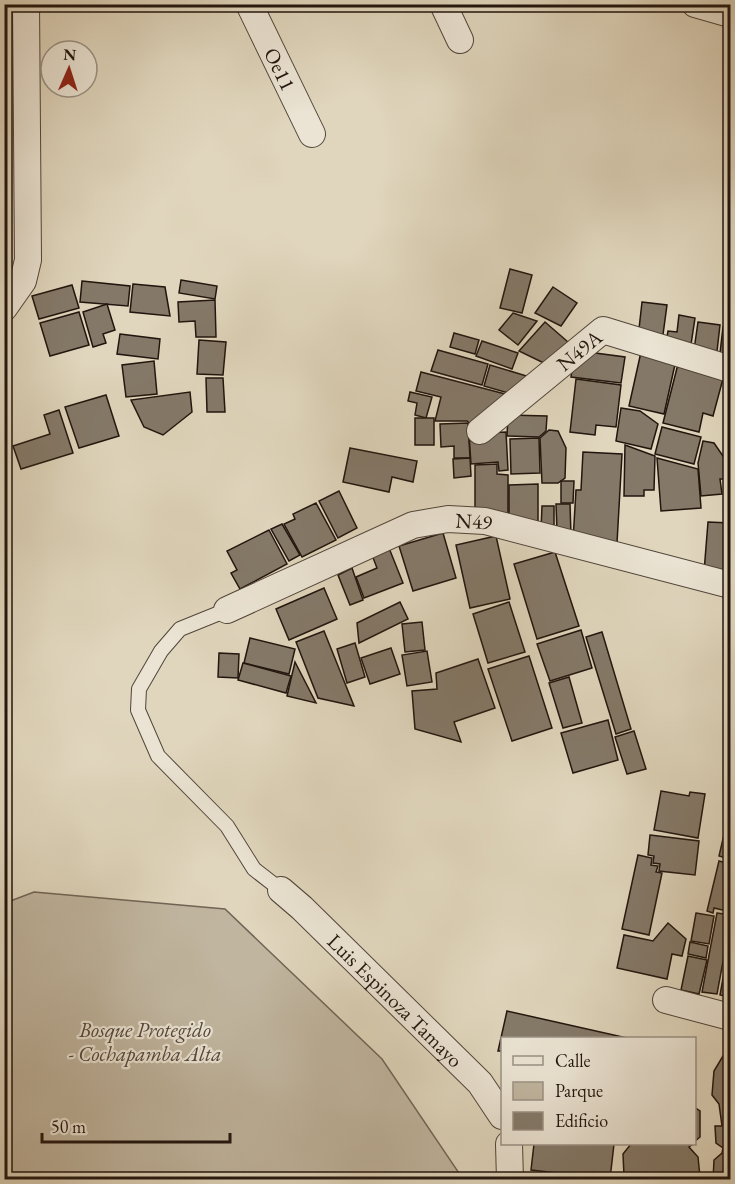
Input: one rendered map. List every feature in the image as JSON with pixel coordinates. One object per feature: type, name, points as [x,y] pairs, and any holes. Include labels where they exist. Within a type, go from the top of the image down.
[{"type":"street","points":[[4,308],[23,281],[28,260],[26,4]]},
{"type":"street","name":"Oe11","points":[[249,4],[312,134]]},
{"type":"street","points":[[443,4],[460,40]]},
{"type":"street","points":[[695,4],[730,14]]},
{"type":"street","name":"N49A","points":[[480,431],[603,330],[730,369]]},
{"type":"street","name":"N49","points":[[227,610],[398,531],[413,525],[448,519],[485,521],[730,585]]},
{"type":"street","name":"Luis Espinoza Tamayo","points":[[281,890],[480,1083],[501,1114]]},
{"type":"street","points":[[666,1000],[730,1017]]},
{"type":"street","points":[[509,1145],[510,1179]]},
{"type":"lane","points":[[227,610],[180,629],[161,651],[139,688],[138,710],[158,756],[226,826],[254,869],[281,890]]},
{"type":"green space","name":"Bosque Protegido - Cochapamba Alta","points":[[34,892],[225,909],[382,1059],[461,1176],[450,1180],[5,1179],[5,903]]},
{"type":"building","points":[[510,269],[532,275],[522,313],[500,308]]},
{"type":"building","points":[[181,280],[217,286],[215,299],[179,293]]},
{"type":"building","points":[[82,281],[130,286],[128,306],[80,302]]},
{"type":"building","points":[[133,284],[165,287],[170,316],[130,312]]},
{"type":"building","points":[[72,285],[79,308],[39,319],[32,296]]},
{"type":"building","points":[[553,287],[577,303],[561,326],[535,313]]},
{"type":"building","points":[[215,300],[216,337],[196,337],[195,321],[179,322],[178,302]]},
{"type":"building","points":[[642,302],[667,305],[662,342],[638,338]]},
{"type":"building","points":[[107,304],[115,330],[103,334],[106,343],[93,347],[83,312]]},
{"type":"building","points":[[79,312],[89,345],[50,356],[40,323]]},
{"type":"building","points":[[513,313],[537,321],[518,345],[499,330]]},
{"type":"building","points":[[679,315],[695,318],[690,351],[665,348],[668,331],[677,332]]},
{"type":"building","points":[[545,322],[568,342],[548,365],[519,351]]},
{"type":"building","points":[[698,322],[720,325],[716,360],[693,357]]},
{"type":"building","points":[[723,327],[730,328],[730,364],[719,362]]},
{"type":"building","points":[[454,333],[479,340],[475,354],[450,347]]},
{"type":"building","points":[[120,334],[160,339],[158,359],[117,354]]},
{"type":"building","points":[[199,340],[226,342],[223,375],[197,374]]},
{"type":"building","points":[[482,341],[518,353],[512,369],[476,356]]},
{"type":"building","points":[[438,350],[488,364],[482,385],[431,371]]},
{"type":"building","points":[[580,351],[625,357],[621,383],[571,377],[574,355]]},
{"type":"building","points":[[641,352],[676,360],[664,414],[629,406]]},
{"type":"building","points":[[154,361],[157,394],[126,397],[122,365]]},
{"type":"building","points":[[678,364],[724,375],[713,416],[703,413],[699,432],[663,423]]},
{"type":"building","points":[[490,365],[530,377],[512,394],[484,386]]},
{"type":"building","points":[[421,372],[509,395],[475,428],[467,421],[435,421],[441,397],[416,391]]},
{"type":"building","points":[[206,378],[223,378],[225,412],[207,412]]},
{"type":"building","points":[[576,379],[621,385],[616,427],[596,425],[595,435],[570,432]]},
{"type":"building","points":[[190,392],[192,412],[163,435],[144,427],[131,400]]},
{"type":"building","points":[[410,392],[432,397],[426,418],[415,415],[417,403],[408,401]]},
{"type":"building","points":[[106,395],[119,436],[79,448],[65,407]]},
{"type":"building","points":[[621,408],[640,411],[658,424],[651,449],[616,441]]},
{"type":"building","points":[[59,410],[73,453],[21,469],[13,446],[50,434],[44,415]]},
{"type":"building","points":[[508,415],[547,416],[546,431],[539,437],[507,436]]},
{"type":"building","points":[[415,418],[434,418],[434,445],[415,445]]},
{"type":"building","points":[[468,423],[470,458],[454,458],[454,446],[441,447],[440,424]]},
{"type":"building","points":[[662,427],[701,437],[694,464],[655,454]]},
{"type":"building","points":[[549,430],[558,431],[566,448],[565,478],[558,483],[542,483],[540,438]]},
{"type":"building","points":[[506,432],[508,470],[499,471],[498,462],[471,464],[469,434]]},
{"type":"building","points":[[539,438],[540,473],[511,474],[510,439]]},
{"type":"building","points":[[703,441],[714,443],[725,459],[727,479],[720,479],[722,494],[701,496],[698,463]]},
{"type":"building","points":[[625,445],[655,456],[654,490],[644,490],[644,496],[624,496]]},
{"type":"building","points":[[350,448],[417,461],[413,482],[392,477],[389,492],[343,482]]},
{"type":"building","points":[[583,452],[622,454],[617,543],[573,541],[576,490],[581,490]]},
{"type":"building","points":[[470,458],[471,476],[454,478],[453,459]]},
{"type":"building","points":[[657,458],[698,469],[701,508],[661,511]]},
{"type":"building","points":[[497,464],[497,474],[508,475],[508,518],[475,507],[475,465]]},
{"type":"building","points":[[561,481],[574,481],[573,503],[561,503]]},
{"type":"building","points":[[538,484],[538,523],[509,522],[509,485]]},
{"type":"building","points":[[339,491],[357,528],[338,538],[319,501]]},
{"type":"building","points":[[316,503],[336,540],[302,557],[284,524],[295,519],[293,514]]},
{"type":"building","points":[[556,504],[570,504],[571,536],[557,531]]},
{"type":"building","points":[[542,506],[554,506],[554,531],[541,531]]},
{"type":"building","points":[[708,522],[730,523],[730,574],[704,572]]},
{"type":"building","points":[[282,524],[300,555],[289,561],[271,529]]},
{"type":"building","points":[[269,530],[287,564],[240,589],[231,573],[237,570],[227,551]]},
{"type":"building","points":[[443,533],[456,578],[413,591],[399,546]]},
{"type":"building","points":[[496,536],[510,599],[470,608],[456,545]]},
{"type":"building","points":[[389,548],[403,583],[364,598],[356,577],[377,568],[372,555]]},
{"type":"building","points":[[555,552],[579,626],[537,639],[514,564]]},
{"type":"building","points":[[352,568],[363,600],[350,605],[338,575]]},
{"type":"building","points":[[324,588],[337,619],[289,640],[276,609]]},
{"type":"building","points":[[400,602],[408,619],[359,643],[357,623]]},
{"type":"building","points":[[509,602],[525,652],[488,663],[473,614]]},
{"type":"building","points":[[422,622],[425,650],[405,652],[402,624]]},
{"type":"building","points":[[581,630],[592,668],[550,681],[537,644]]},
{"type":"building","points":[[324,631],[354,706],[318,698],[296,642]]},
{"type":"building","points":[[602,632],[631,729],[616,734],[586,637]]},
{"type":"building","points":[[250,638],[295,649],[289,674],[244,663]]},
{"type":"building","points":[[355,643],[365,677],[347,683],[337,649]]},
{"type":"building","points":[[391,648],[400,674],[370,684],[361,658]]},
{"type":"building","points":[[427,651],[432,682],[407,686],[402,655]]},
{"type":"building","points":[[219,653],[239,654],[238,678],[218,677]]},
{"type":"building","points":[[529,656],[552,728],[512,741],[488,669]]},
{"type":"building","points":[[478,659],[495,708],[454,722],[461,742],[415,729],[412,691],[437,689],[436,673]]},
{"type":"building","points":[[295,662],[316,703],[287,696]]},
{"type":"building","points":[[243,663],[291,676],[286,693],[238,680]]},
{"type":"building","points":[[569,677],[582,723],[563,728],[549,683]]},
{"type":"building","points":[[608,720],[618,760],[573,773],[561,733]]},
{"type":"building","points":[[634,731],[646,769],[627,774],[615,737]]},
{"type":"building","points":[[661,791],[689,796],[690,792],[705,794],[698,838],[654,830]]},
{"type":"building","points":[[730,813],[730,859],[719,856]]},
{"type":"building","points":[[650,835],[699,841],[695,875],[659,871],[660,864],[653,863],[654,856],[648,855]]},
{"type":"building","points":[[638,855],[652,858],[651,865],[658,866],[656,872],[662,873],[649,935],[622,929]]},
{"type":"building","points":[[719,861],[730,864],[730,898],[727,911],[714,908],[713,913],[707,911]]},
{"type":"building","points":[[696,913],[714,916],[709,944],[691,941]]},
{"type":"building","points":[[717,913],[730,915],[730,924],[717,994],[702,992]]},
{"type":"building","points":[[668,923],[686,939],[682,956],[672,954],[667,979],[617,968],[624,935],[653,941]]},
{"type":"building","points":[[730,940],[730,997],[720,995]]},
{"type":"building","points":[[690,942],[708,946],[706,958],[688,954]]},
{"type":"building","points":[[688,956],[707,960],[699,994],[681,990]]},
{"type":"building","points":[[507,1011],[623,1037],[501,1037]]},
{"type":"building","points":[[723,1056],[730,1058],[730,1180],[713,1180],[714,1160],[722,1153],[723,1148],[716,1143],[715,1126],[722,1126],[719,1104],[712,1095],[714,1071]]},
{"type":"building","points":[[696,1108],[700,1111],[700,1137],[696,1140]]},
{"type":"building","points":[[534,1145],[614,1145],[610,1179],[531,1170]]},
{"type":"building","points":[[630,1145],[692,1145],[689,1147],[698,1157],[700,1177],[698,1180],[629,1180],[624,1176],[623,1154]]}]
